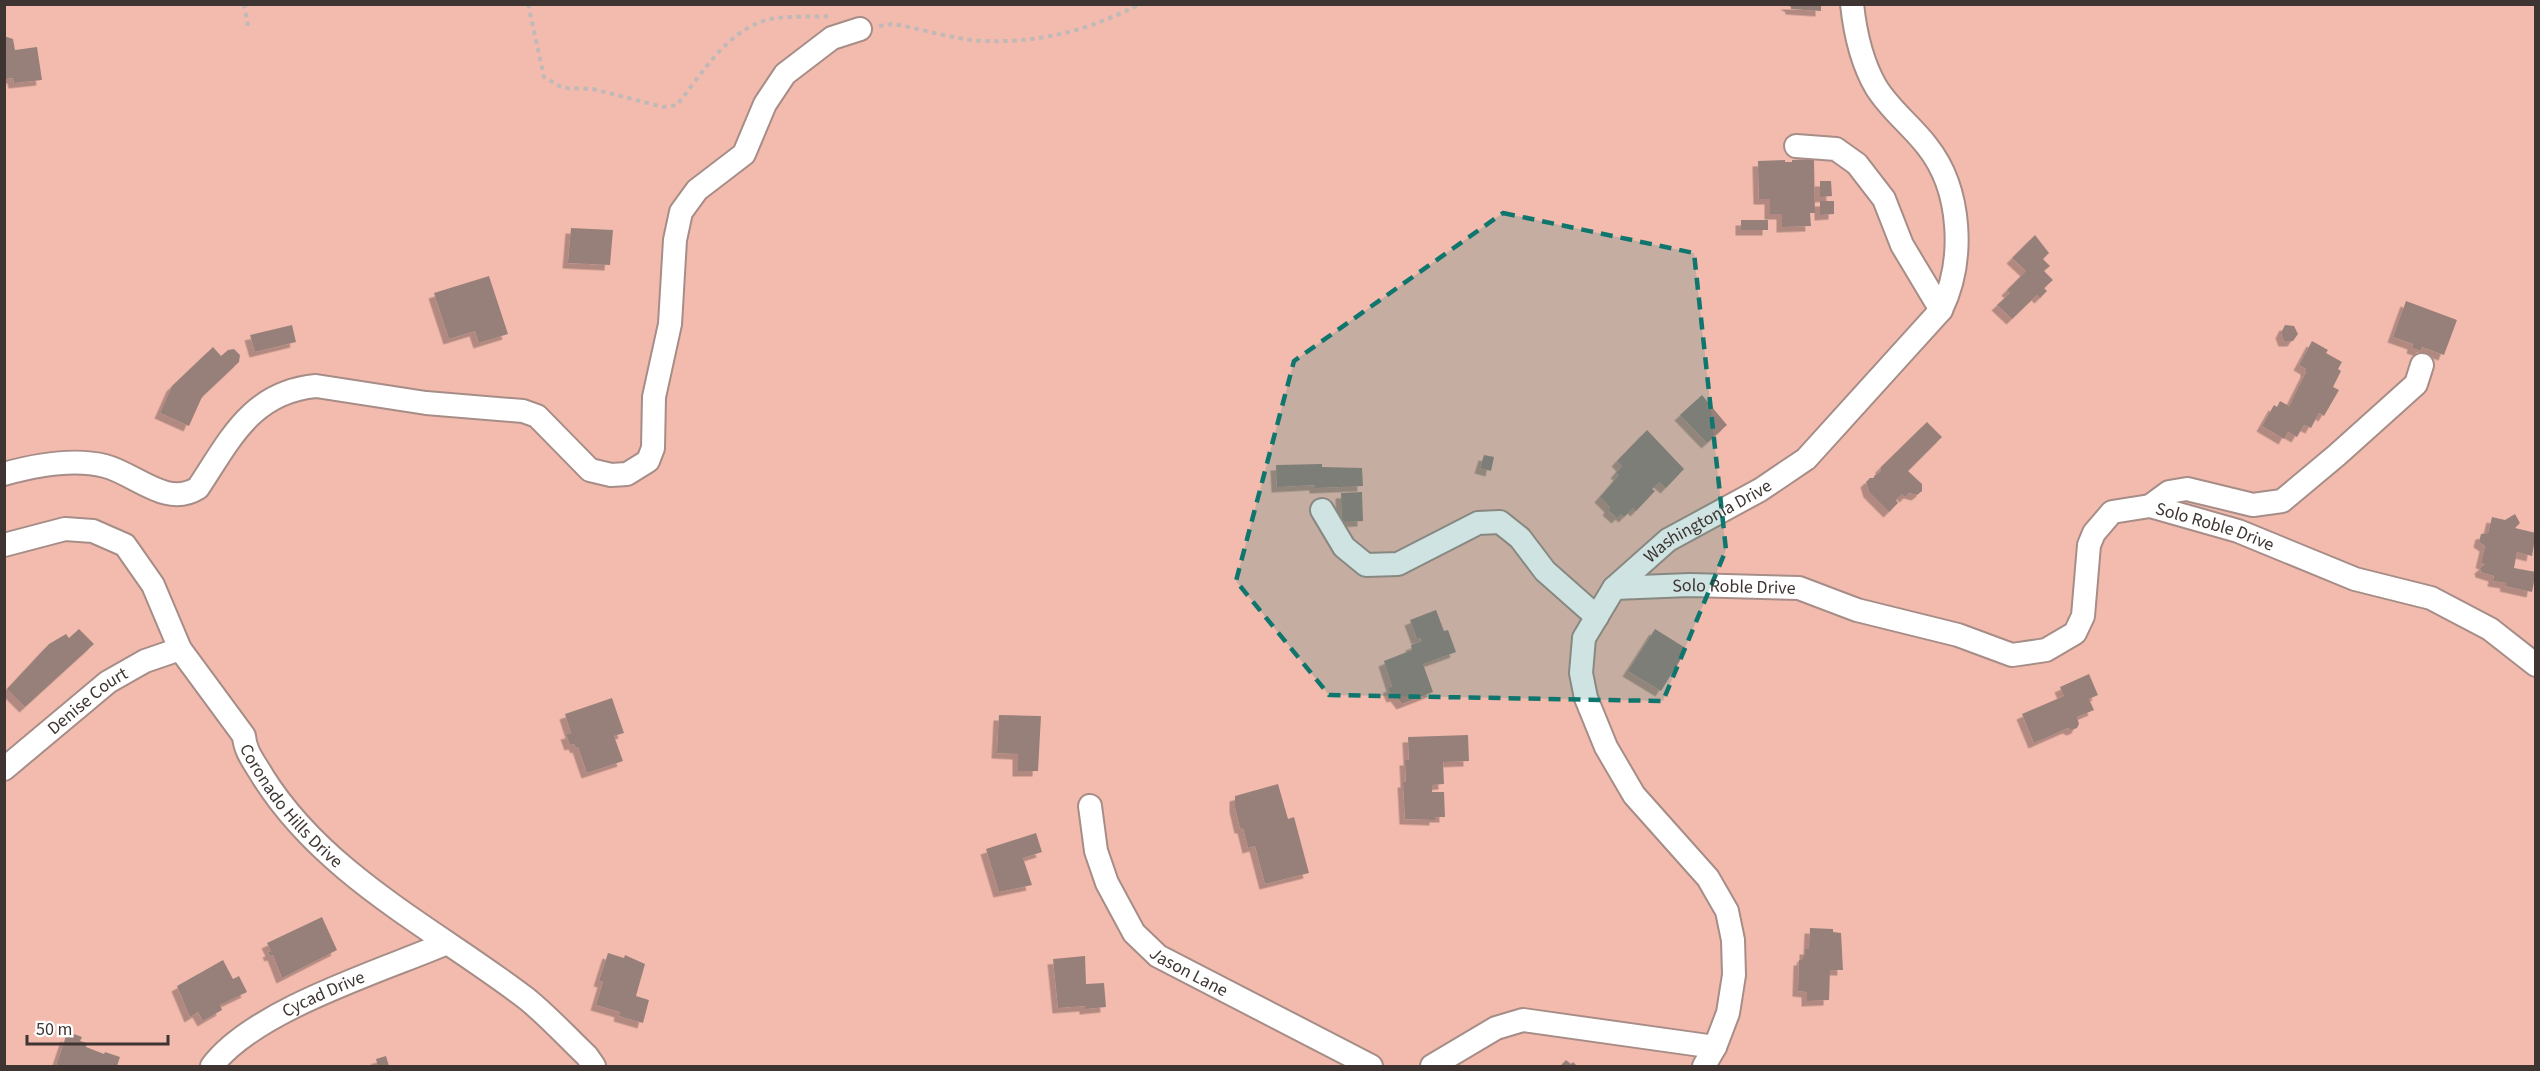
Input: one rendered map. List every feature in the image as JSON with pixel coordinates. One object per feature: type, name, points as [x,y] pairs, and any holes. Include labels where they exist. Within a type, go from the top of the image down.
[{"type":"street","name":"Washingtonia Drive","points":[[1709,1057],[1728,1013],[1734,975],[1733,940],[1727,911],[1708,878],[1634,795],[1606,747],[1586,698],[1581,673],[1584,638],[1614,588],[1668,540],[1760,490],[1806,459],[1941,310],[1953,277],[1957,230],[1946,180],[1927,146],[1899,117],[1876,86],[1855,30],[1852,4]]},
{"type":"street","points":[[4,474],[76,462],[103,465],[128,474],[162,494],[188,494],[198,488],[246,417],[270,398],[298,388],[316,386],[426,403],[523,411],[537,416],[590,470],[611,475],[627,474],[648,461],[653,448],[654,397],[670,324],[675,240],[681,212],[696,190],[744,154],[765,104],[785,74],[832,39],[860,29]]},
{"type":"street","points":[[1796,146],[1836,150],[1857,164],[1884,199],[1902,245],[1941,310]]},
{"type":"street","points":[[2150,506],[2169,492],[2187,489],[2253,505],[2282,501],[2416,384],[2422,365]]},
{"type":"street","name":"Solo Roble Drive","points":[[1614,588],[1690,585],[1799,588],[1857,610],[1958,636],[2012,655],[2046,650],[2074,633],[2083,616],[2089,545],[2094,533],[2112,512],[2150,506],[2238,531],[2355,579],[2431,598],[2490,629],[2535,665]]},
{"type":"street","points":[[1322,510],[1344,547],[1366,565],[1398,564],[1433,548],[1478,522],[1500,522],[1520,538],[1545,571],[1597,617]]},
{"type":"street","name":"Coronado Hills Drive","points":[[4,544],[65,529],[93,531],[125,545],[153,585],[180,649],[244,736],[245,748],[271,789],[309,835],[350,872],[528,1000],[587,1056],[594,1066]]},
{"type":"street","name":"Denise Court","points":[[4,769],[108,682],[145,661],[180,649]]},
{"type":"street","name":"Jason Lane","points":[[1090,806],[1096,850],[1107,883],[1134,933],[1158,956],[1371,1066]]},
{"type":"street","name":"Cycad Drive","points":[[212,1066],[247,1034],[285,1012],[447,943]]},
{"type":"street","points":[[1432,1066],[1496,1028],[1523,1020],[1709,1057]]},
{"type":"path","points":[[244,4],[248,26]]},
{"type":"highlighted area","points":[[1503,213],[1694,253],[1726,550],[1663,701],[1329,695],[1236,581],[1294,361]]},
{"type":"shaded area","points":[[5,5],[2535,5],[2535,1066],[5,1066]]},
{"type":"building","points":[[1786,4],[1821,4],[1821,11],[1791,9]]},
{"type":"building","points":[[4,36],[13,39],[15,50],[37,47],[42,80],[14,83],[13,78],[4,79]]},
{"type":"building","points":[[1814,159],[1815,213],[1810,213],[1811,226],[1782,227],[1782,214],[1770,214],[1770,199],[1759,199],[1758,161],[1792,162],[1792,160]]},
{"type":"building","points":[[1820,181],[1831,181],[1832,196],[1820,197]]},
{"type":"building","points":[[1820,201],[1834,201],[1834,214],[1820,215]]},
{"type":"building","points":[[1741,220],[1768,220],[1768,230],[1741,230]]},
{"type":"building","points":[[571,228],[613,230],[610,265],[568,263]]},
{"type":"building","points":[[2035,235],[2049,253],[2043,259],[2050,266],[2044,271],[2053,280],[2044,288],[2047,291],[2040,298],[2037,295],[2012,319],[1997,305],[2010,293],[2007,290],[2026,271],[2012,258]]},
{"type":"building","points":[[489,276],[508,334],[479,343],[475,331],[449,339],[434,293]]},
{"type":"building","points":[[2406,301],[2457,320],[2444,355],[2422,347],[2421,351],[2412,348],[2413,344],[2393,337]]},
{"type":"building","points":[[292,325],[296,342],[255,352],[250,335]]},
{"type":"building","points":[[2285,325],[2294,326],[2298,334],[2293,341],[2284,341],[2281,333]]},
{"type":"building","points":[[2312,341],[2328,350],[2326,353],[2342,362],[2338,369],[2341,371],[2333,387],[2339,390],[2324,416],[2319,413],[2311,428],[2304,425],[2297,437],[2288,432],[2284,439],[2262,426],[2274,405],[2277,407],[2280,401],[2289,406],[2306,372],[2306,369],[2299,365]]},
{"type":"building","points":[[213,347],[221,356],[228,350],[234,349],[240,355],[239,362],[202,397],[189,426],[160,413],[172,386]]},
{"type":"building","points":[[1702,395],[1727,425],[1707,443],[1680,415]]},
{"type":"building","points":[[1927,422],[1942,437],[1908,471],[1922,484],[1922,491],[1917,495],[1909,493],[1905,497],[1902,494],[1896,500],[1898,503],[1889,512],[1869,492],[1866,482],[1874,478],[1881,471],[1881,467]]},
{"type":"building","points":[[1647,430],[1684,469],[1666,488],[1659,482],[1652,489],[1655,491],[1636,511],[1633,508],[1624,517],[1621,514],[1617,518],[1608,510],[1610,507],[1600,497],[1619,475],[1616,473],[1622,466],[1617,461]]},
{"type":"building","points":[[1484,455],[1494,457],[1491,471],[1480,468]]},
{"type":"building","points":[[1322,464],[1322,467],[1362,468],[1363,486],[1277,487],[1276,465]]},
{"type":"building","points":[[1362,492],[1363,521],[1342,522],[1341,493]]},
{"type":"building","points":[[2515,514],[2520,523],[2515,528],[2536,533],[2532,556],[2517,552],[2514,568],[2536,572],[2532,592],[2493,581],[2494,576],[2481,572],[2480,568],[2485,564],[2481,563],[2485,546],[2479,542],[2481,534],[2488,533],[2492,517],[2505,520]]},
{"type":"building","points":[[1436,610],[1444,631],[1448,630],[1456,652],[1423,664],[1433,692],[1402,704],[1396,696],[1392,697],[1388,688],[1392,686],[1384,661],[1412,650],[1411,645],[1422,641],[1420,638],[1417,639],[1410,620]]},
{"type":"building","points":[[79,629],[94,644],[25,707],[7,689],[49,644],[66,634],[69,638]]},
{"type":"building","points":[[1655,629],[1687,649],[1661,691],[1628,671]]},
{"type":"building","points":[[2089,674],[2098,695],[2089,699],[2094,710],[2077,717],[2079,724],[2077,728],[2072,730],[2068,728],[2034,743],[2022,714],[2064,696],[2060,687]]},
{"type":"building","points":[[612,698],[624,733],[614,736],[623,761],[587,773],[578,747],[576,748],[574,744],[570,745],[566,734],[571,733],[565,714]]},
{"type":"building","points":[[999,715],[1041,716],[1038,771],[1018,771],[1018,754],[997,753]]},
{"type":"building","points":[[1468,735],[1469,761],[1443,762],[1444,784],[1432,785],[1432,792],[1444,792],[1445,817],[1435,817],[1435,820],[1405,819],[1403,782],[1406,782],[1405,760],[1409,760],[1408,737]]},
{"type":"building","points":[[1278,784],[1288,819],[1294,817],[1309,873],[1265,884],[1255,846],[1248,848],[1243,828],[1240,828],[1235,796]]},
{"type":"building","points":[[1036,833],[1042,852],[1023,858],[1032,885],[999,892],[986,849]]},
{"type":"building","points":[[322,917],[337,950],[282,978],[273,955],[270,956],[268,952],[271,951],[267,943]]},
{"type":"building","points":[[1810,928],[1833,929],[1833,932],[1841,933],[1843,970],[1830,970],[1829,1000],[1807,1001],[1807,992],[1798,991],[1799,960],[1805,956],[1805,949],[1809,949]]},
{"type":"building","points":[[608,953],[624,958],[625,955],[645,964],[636,996],[649,1000],[643,1023],[619,1016],[620,1012],[596,1005],[603,982],[599,981]]},
{"type":"building","points":[[1085,956],[1086,984],[1104,983],[1106,1007],[1058,1008],[1053,959]]},
{"type":"building","points":[[223,960],[233,979],[239,976],[247,992],[220,1005],[222,1010],[203,1021],[198,1012],[190,1017],[177,986]]},
{"type":"building","points":[[74,1034],[82,1037],[80,1041],[87,1043],[86,1047],[120,1057],[117,1066],[56,1066],[66,1036],[73,1038]]},
{"type":"building","points":[[386,1056],[389,1066],[378,1066],[376,1059]]},
{"type":"building","points":[[1566,1060],[1571,1064],[1573,1062],[1577,1066],[1560,1066]]}]
